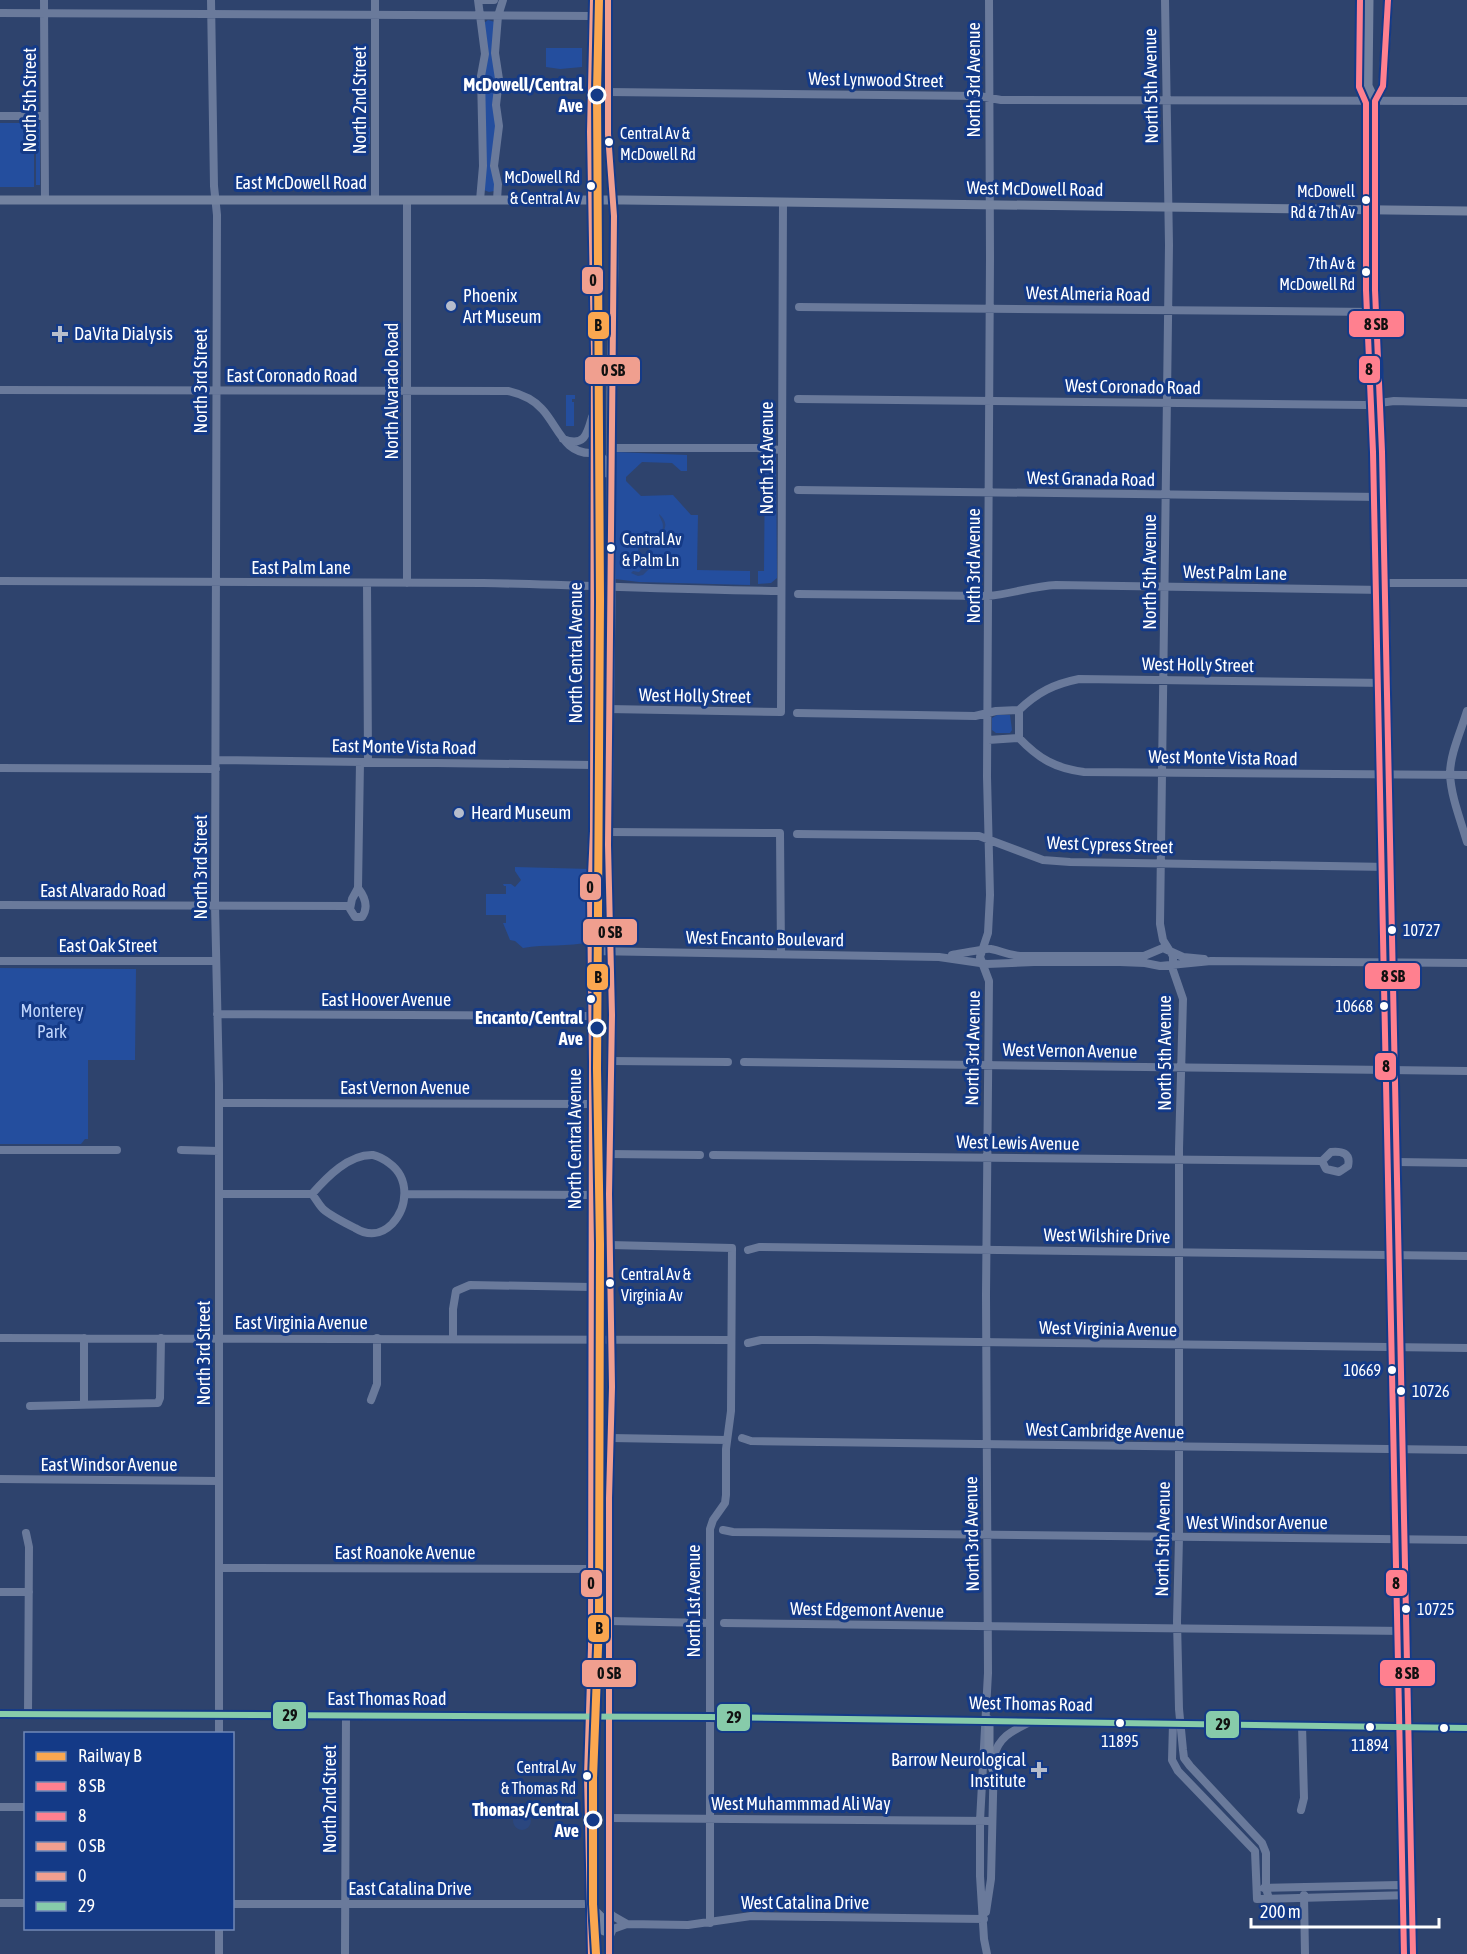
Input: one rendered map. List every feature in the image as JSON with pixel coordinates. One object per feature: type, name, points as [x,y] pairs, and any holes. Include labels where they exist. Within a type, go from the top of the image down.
[{"type":"main road","name":"North Central Avenue","points":[[591,1954],[588,1904],[591,1569],[602,1340],[610,1245],[611,1061],[608,710],[593,453],[590,132],[593,0]]},
{"type":"main road","name":"North Central Avenue","points":[[608,0],[607,200],[614,216],[611,523],[602,587],[593,765],[590,951],[592,1287],[602,1340],[611,1438],[608,1954]]},
{"type":"main road","points":[[1369,0],[1368,86],[1375,101],[1376,312],[1381,403],[1413,1954]]},
{"type":"main road","points":[[1375,101],[1383,86],[1388,0]]},
{"type":"main road","name":"East McDowell Road","points":[[0,200],[607,200]]},
{"type":"main road","name":"West McDowell Road","points":[[607,200],[1467,212]]},
{"type":"main road","points":[[593,453],[599,454],[607,466],[608,510],[611,523]]},
{"type":"main road","name":"East Thomas Road","points":[[0,1714],[591,1716]]},
{"type":"main road","name":"West Thomas Road","points":[[591,1716],[1467,1728]]},
{"type":"main road","points":[[987,1720],[989,1759],[993,1769]]},
{"type":"main road","points":[[588,1904],[604,1922],[608,1954]]},
{"type":"street","name":"North 5th Street","points":[[45,0],[45,200]]},
{"type":"street","name":"North 3rd Street","points":[[211,0],[217,215],[216,961],[219,1103],[219,1732]]},
{"type":"street","name":"North 2nd Street","points":[[375,0],[375,200]]},
{"type":"street","points":[[478,0],[485,54],[481,76],[483,166],[480,200]]},
{"type":"street","points":[[484,0],[494,0]]},
{"type":"street","points":[[497,200],[498,184],[494,166],[499,126],[496,105],[499,79],[495,53],[498,16],[503,0]]},
{"type":"street","name":"North 3rd Avenue","points":[[987,1954],[980,1876],[980,1821],[987,1720],[988,1627],[986,1250],[989,981],[980,957],[989,926],[987,713],[990,308],[989,0]]},
{"type":"street","name":"North 5th Avenue","points":[[1165,0],[1168,207],[1161,929],[1163,940],[1173,956],[1182,999],[1179,1160],[1177,1723],[1172,1751],[1174,1766],[1255,1851],[1257,1899],[1269,1899],[1266,1888],[1265,1848],[1258,1837],[1210,1789],[1184,1758],[1177,1723]]},
{"type":"street","points":[[0,13],[592,16]]},
{"type":"street","name":"West Lynwood Street","points":[[608,92],[979,96],[1001,100],[1467,101]]},
{"type":"street","points":[[0,116],[44,116]]},
{"type":"street","name":"North Alvarado Road","points":[[407,200],[407,583]]},
{"type":"street","name":"North 1st Avenue","points":[[781,712],[783,203]]},
{"type":"street","name":"West Almeria Road","points":[[799,307],[1376,312]]},
{"type":"street","name":"East Coronado Road","points":[[0,390],[508,391],[519,394],[541,407],[563,439],[576,450],[593,453]]},
{"type":"street","name":"West Coronado Road","points":[[798,399],[1365,405],[1418,401],[1467,403]]},
{"type":"street","points":[[563,439],[575,442],[582,440],[588,432],[594,413]]},
{"type":"street","points":[[611,448],[782,450]]},
{"type":"street","name":"West Granada Road","points":[[798,490],[1383,497]]},
{"type":"street","name":"East Palm Lane","points":[[0,581],[407,583],[602,587]]},
{"type":"street","points":[[358,888],[365,901],[366,910],[362,917],[355,917],[350,906],[358,888],[364,762],[367,583]]},
{"type":"street","name":"West Palm Lane","points":[[798,594],[988,596],[1037,586],[1056,585],[1166,588],[1384,587],[1467,584]]},
{"type":"street","points":[[602,587],[781,591]]},
{"type":"street","name":"West Holly Street","points":[[1019,710],[1035,695],[1048,687],[1079,679],[1387,683]]},
{"type":"street","name":"West Holly Street","points":[[608,710],[781,712]]},
{"type":"street","points":[[797,713],[975,716],[996,711],[1019,710],[1018,738],[988,740]]},
{"type":"street","points":[[1467,711],[1451,764],[1450,775],[1467,842]]},
{"type":"street","name":"West Monte Vista Road","points":[[1018,738],[1038,756],[1054,766],[1084,772],[1467,775]]},
{"type":"street","name":"East Monte Vista Road","points":[[216,760],[593,765]]},
{"type":"street","points":[[0,768],[216,769]]},
{"type":"street","points":[[608,832],[780,833],[781,954]]},
{"type":"street","name":"West Cypress Street","points":[[797,834],[979,836],[1043,860],[1070,862],[1390,867]]},
{"type":"street","name":"East Alvarado Road","points":[[0,905],[350,906]]},
{"type":"street","name":"West Encanto Boulevard","points":[[590,951],[939,957],[967,954],[983,949],[992,949],[1009,955],[1031,956],[1144,956],[1160,949],[1183,957],[1211,961]]},
{"type":"street","name":"West Encanto Boulevard","points":[[939,957],[983,964],[1120,962],[1160,966],[1211,961],[1467,963]]},
{"type":"street","name":"East Oak Street","points":[[0,961],[216,961]]},
{"type":"street","points":[[1179,984],[1182,970],[1192,963]]},
{"type":"street","name":"East Hoover Avenue","points":[[217,1014],[591,1016]]},
{"type":"street","points":[[611,1061],[728,1062]]},
{"type":"street","name":"West Vernon Avenue","points":[[744,1062],[1467,1071]]},
{"type":"street","name":"East Vernon Avenue","points":[[219,1103],[591,1104]]},
{"type":"street","points":[[0,1150],[117,1150]]},
{"type":"street","points":[[181,1150],[219,1151]]},
{"type":"street","points":[[609,1154],[700,1155]]},
{"type":"street","points":[[219,1194],[312,1194],[340,1167],[358,1158],[374,1155],[392,1165],[397,1171],[403,1182],[405,1194],[396,1219],[386,1230],[374,1234],[361,1232],[323,1209],[312,1194]]},
{"type":"street","name":"West Lewis Avenue","points":[[714,1155],[1322,1161]]},
{"type":"street","points":[[1396,1162],[1467,1163]]},
{"type":"street","points":[[405,1194],[592,1195]]},
{"type":"street","name":"North 1st Avenue","points":[[610,1245],[732,1248],[731,1417],[727,1440],[725,1503],[713,1520],[710,1529],[708,1818],[710,1923]]},
{"type":"street","name":"West Wilshire Drive","points":[[748,1250],[759,1247],[1467,1256]]},
{"type":"street","points":[[453,1338],[454,1299],[456,1291],[463,1287],[592,1287]]},
{"type":"street","name":"East Virginia Avenue","points":[[0,1338],[602,1340]]},
{"type":"street","points":[[84,1338],[84,1404]]},
{"type":"street","points":[[30,1406],[152,1405],[158,1403],[161,1338]]},
{"type":"street","points":[[371,1400],[376,1384],[376,1338]]},
{"type":"street","points":[[602,1340],[730,1340]]},
{"type":"street","name":"West Virginia Avenue","points":[[748,1343],[782,1340],[1467,1348]]},
{"type":"street","points":[[611,1438],[727,1440]]},
{"type":"street","name":"West Cambridge Avenue","points":[[742,1438],[762,1441],[1467,1450]]},
{"type":"street","name":"East Windsor Avenue","points":[[0,1479],[219,1481]]},
{"type":"street","name":"West Windsor Avenue","points":[[723,1530],[733,1532],[1179,1538],[1467,1540]]},
{"type":"street","points":[[26,1533],[29,1547],[28,1714]]},
{"type":"street","name":"East Roanoke Avenue","points":[[219,1568],[591,1569]]},
{"type":"street","points":[[0,1592],[29,1592]]},
{"type":"street","points":[[609,1621],[709,1623]]},
{"type":"street","name":"West Edgemont Avenue","points":[[724,1623],[1406,1631]]},
{"type":"street","name":"North 2nd Street","points":[[345,1954],[346,1716]]},
{"type":"street","name":"North 3rd Avenue","points":[[984,1919],[991,1879],[994,1756],[999,1741],[1010,1732],[1032,1721]]},
{"type":"street","points":[[1300,1810],[1304,1798],[1302,1725]]},
{"type":"street","points":[[0,1807],[24,1807]]},
{"type":"street","name":"West Muhammmad Ali Way","points":[[609,1818],[992,1821]]},
{"type":"street","points":[[1238,1831],[1245,1824]]},
{"type":"street","points":[[1256,1889],[1399,1885],[1411,1893]]},
{"type":"street","points":[[1304,1887],[1305,1954]]},
{"type":"street","points":[[1269,1899],[1411,1893]]},
{"type":"street","points":[[0,1903],[24,1903]]},
{"type":"street","name":"East Catalina Drive","points":[[234,1904],[588,1904]]},
{"type":"street","points":[[609,1911],[627,1924]]},
{"type":"street","name":"West Catalina Drive","points":[[627,1924],[688,1925],[751,1916],[984,1919]]},
{"type":"street","points":[[609,1938],[613,1929],[627,1924]]},
{"type":"street","points":[[219,1930],[219,1954]]},
{"type":"green space","points":[[488,20],[495,22],[497,124],[494,191],[489,192],[484,190],[486,130],[483,108],[484,23]]},
{"type":"green space","points":[[546,48],[582,48],[582,67],[560,69],[546,67]]},
{"type":"green space","points":[[0,123],[34,123],[34,187],[0,187]]},
{"type":"green space","points":[[36,123],[40,123],[40,185],[36,185]]},
{"type":"green space","points":[[362,127],[370,127],[370,144],[362,144]]},
{"type":"green space","points":[[566,395],[575,395],[575,399],[572,399],[574,426],[566,426]]},
{"type":"green space","points":[[615,452],[687,455],[687,471],[681,471],[672,463],[642,462],[626,477],[626,481],[641,496],[673,495],[691,515],[698,515],[697,570],[750,571],[750,585],[639,582],[615,579]]},
{"type":"green space","points":[[759,452],[776,454],[777,578],[771,583],[758,584],[758,571],[764,571],[765,456]]},
{"type":"green space","points":[[997,715],[1010,715],[1012,730],[1010,733],[996,733],[992,730],[992,718]]},
{"type":"green space","points":[[515,867],[591,869],[590,942],[523,948],[510,940],[503,923],[506,923],[506,915],[486,915],[486,894],[506,894],[506,886],[503,884],[511,884],[515,887],[521,880]]},
{"type":"green space","name":"Monterey Park","points":[[0,968],[136,969],[135,1060],[88,1060],[88,1139],[81,1144],[0,1144]]},
{"type":"shaded area","points":[[659,514],[665,528],[649,546],[650,568],[643,575],[638,576],[631,573],[639,572],[643,567],[638,550],[639,545],[646,538],[661,532],[663,524]]},
{"type":"shaded area","points":[[522,1812],[528,1815],[531,1821],[528,1827],[522,1830],[516,1827],[513,1821],[516,1815]]},
{"type":"rail line","name":"B","points":[[596,1954],[593,1904],[593,1778],[599,1622],[600,1244],[597,1069],[600,601],[597,92],[599,0]]},
{"type":"transit line","name":"0","points":[[591,1954],[587,1776],[591,1648],[590,898],[593,831],[594,350],[590,132],[593,0]]},
{"type":"transit line","points":[[608,0],[608,134],[614,216],[608,845],[612,1015],[609,1194],[612,1387],[609,1498],[609,1954]]},
{"type":"transit line","name":"8","points":[[1360,0],[1359,87],[1366,103],[1366,290],[1373,452],[1404,1954]]},
{"type":"transit line","points":[[1388,0],[1383,86],[1375,101],[1375,290],[1382,452],[1413,1954]]},
{"type":"transit line","name":"29","points":[[0,1714],[709,1717],[1467,1728]]},
{"type":"place","name":"McDowell/Central Ave","points":[[597,95]]},
{"type":"place","name":"Central Av & McDowell Rd","points":[[609,142]]},
{"type":"place","name":"McDowell Rd & Central Av","points":[[591,186]]},
{"type":"place","name":"McDowell Rd & 7th Av","points":[[1366,200]]},
{"type":"place","name":"7th Av & McDowell Rd","points":[[1366,272]]},
{"type":"place","name":"Phoenix Art Museum","points":[[451,306]]},
{"type":"place","name":"DaVita Dialysis","points":[[60,334]]},
{"type":"place","name":"Central Av & Palm Ln","points":[[611,548]]},
{"type":"place","name":"Heard Museum","points":[[459,813]]},
{"type":"place","name":"10727","points":[[1392,930]]},
{"type":"place","name":"10668","points":[[1384,1006]]},
{"type":"place","name":"Encanto/Central Ave","points":[[597,1028]]},
{"type":"place","name":"Central Av & Virginia Av","points":[[610,1283]]},
{"type":"place","name":"10669","points":[[1392,1370]]},
{"type":"place","name":"10726","points":[[1401,1391]]},
{"type":"place","name":"10725","points":[[1406,1609]]},
{"type":"place","name":"11895","points":[[1120,1723]]},
{"type":"place","name":"11894","points":[[1370,1727]]},
{"type":"place","name":"Barrow Neurological Institute","points":[[1039,1770]]},
{"type":"place","name":"Central Av & Thomas Rd","points":[[587,1776]]},
{"type":"place","name":"Thomas/Central Ave","points":[[593,1820]]}]
